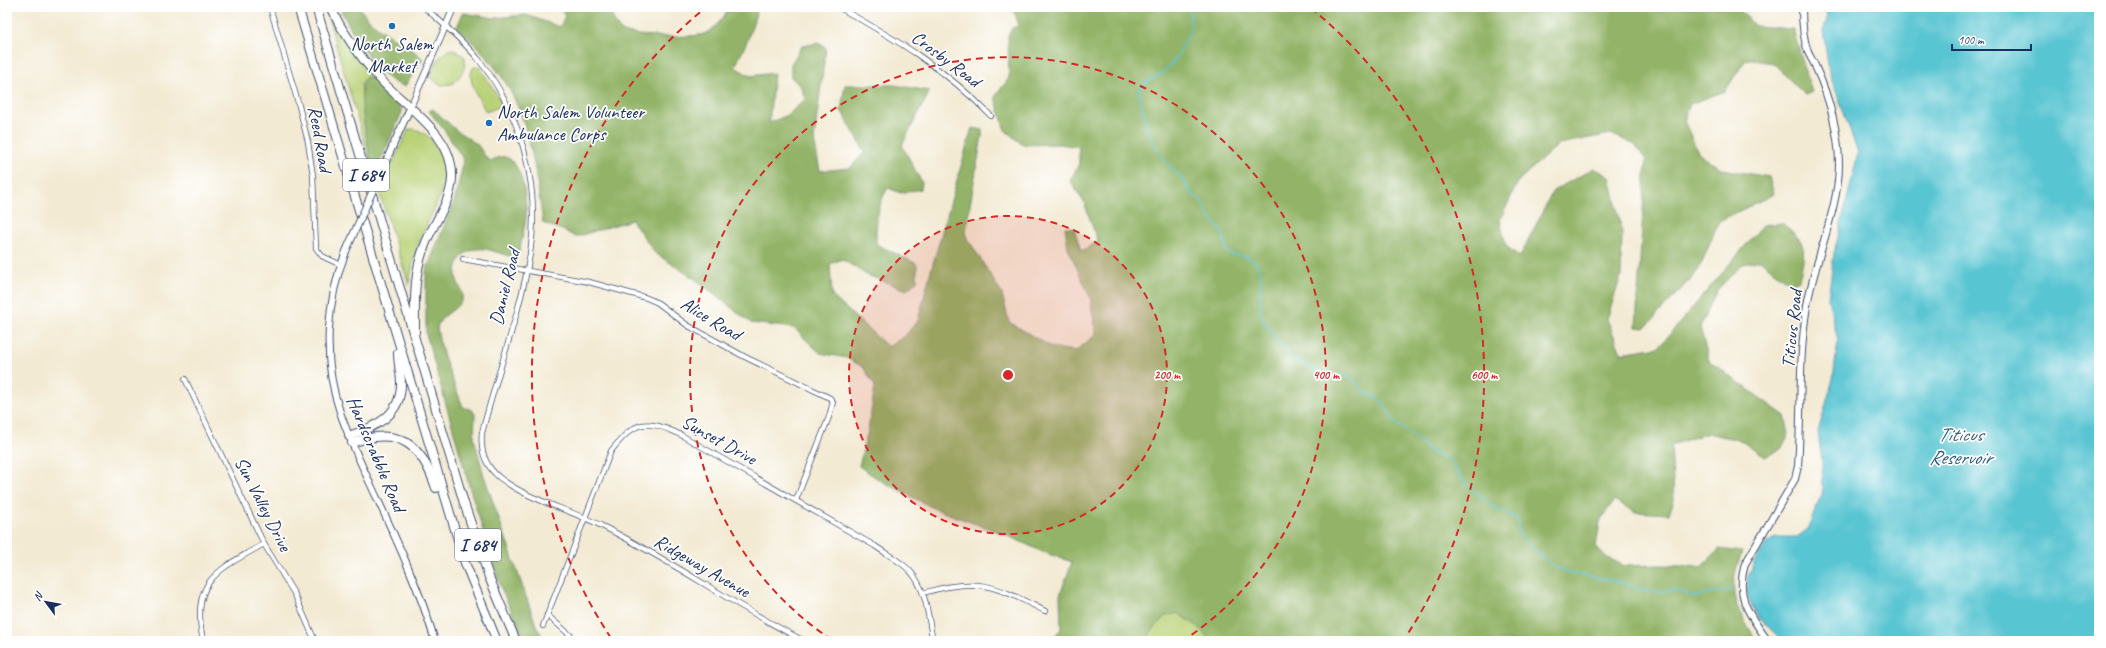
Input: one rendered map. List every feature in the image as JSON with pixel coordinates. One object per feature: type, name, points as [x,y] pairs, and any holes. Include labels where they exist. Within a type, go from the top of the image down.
[{"type":"highway","name":"I 684","points":[[298,7],[449,512],[472,582],[497,641]]},
{"type":"highway","name":"I 684","points":[[316,7],[476,540],[498,600],[516,641]]},
{"type":"highway","points":[[330,7],[360,55],[380,80],[433,130],[441,141],[450,161],[452,174],[448,196],[425,244],[418,264],[415,288],[416,342]]},
{"type":"highway","points":[[351,439],[378,425],[394,408],[400,394],[401,384],[398,360],[399,344]]},
{"type":"highway","points":[[351,439],[388,436],[401,440],[414,447],[425,460],[440,500],[449,512]]},
{"type":"main road","name":"Titicus Road","points":[[1768,641],[1745,607],[1741,595],[1741,578],[1745,564],[1795,479],[1798,466],[1803,331],[1807,304],[1832,209],[1839,165],[1837,143],[1831,115],[1816,68],[1808,52],[1804,36],[1802,7]]},
{"type":"main road","name":"Hardscrabble Road","points":[[410,108],[341,264],[330,313],[329,351],[336,400],[351,439],[409,568],[435,641]]},
{"type":"street","name":"Reed Road","points":[[270,7],[308,142],[312,176],[316,248],[322,256],[341,264]]},
{"type":"street","name":"Daniel Road","points":[[424,7],[446,26],[479,59],[490,74],[508,108],[522,144],[527,162],[532,197],[532,234],[527,272],[486,417],[482,433],[482,451],[489,466],[508,483],[557,508],[584,519]]},
{"type":"street","name":"Hardscrabble Road","points":[[410,108],[454,7]]},
{"type":"street","name":"Crosby Road","points":[[838,7],[926,59],[959,85],[991,116]]},
{"type":"street","name":"Alice Road","points":[[463,259],[527,272],[589,282],[647,298],[658,303],[687,325],[745,357],[830,398],[833,402],[829,417],[796,500]]},
{"type":"street","name":"Sun Valley Drive","points":[[185,379],[264,544],[296,595],[315,641]]},
{"type":"street","name":"Sunset Drive","points":[[543,626],[611,451],[632,428],[642,424],[653,424],[681,435],[796,500],[904,565],[918,581],[923,593],[933,641]]},
{"type":"street","name":"Ridgeway Avenue","points":[[584,519],[601,525],[736,604],[804,641]]},
{"type":"street","points":[[203,641],[200,609],[202,593],[206,587],[228,566],[264,544]]},
{"type":"street","points":[[923,593],[963,583],[988,586],[1006,592],[1045,611]]},
{"type":"street","points":[[547,614],[577,641]]},
{"type":"green space","points":[[325,7],[328,7],[351,47],[378,83],[369,77],[361,83],[364,124],[374,175]]},
{"type":"green space","points":[[339,7],[359,7],[381,30],[415,52],[423,59],[405,86],[395,83],[376,65],[366,53],[350,28]]},
{"type":"green space","points":[[560,7],[616,7],[611,12],[617,26],[624,32],[651,36],[676,36],[704,34],[712,30],[725,15],[729,7],[758,7],[748,39],[735,67],[750,76],[774,73],[769,123],[788,115],[805,99],[801,87],[791,77],[791,64],[802,46],[818,43],[826,48],[814,139],[820,171],[850,168],[865,152],[841,110],[845,85],[894,85],[930,91],[902,145],[922,183],[921,189],[901,193],[888,188],[879,208],[876,230],[876,244],[917,264],[917,281],[907,290],[867,275],[842,259],[830,264],[832,296],[888,347],[905,336],[918,320],[972,128],[983,130],[965,234],[1002,294],[1009,322],[1053,348],[1075,351],[1096,335],[1090,297],[1068,248],[1065,227],[1074,228],[1081,251],[1098,242],[1084,202],[1070,181],[1079,164],[1079,147],[1059,144],[1023,145],[1005,130],[995,97],[1009,78],[1008,36],[1012,28],[1019,26],[1013,7],[1737,7],[1755,26],[1793,29],[1812,92],[1805,95],[1773,63],[1746,59],[1725,91],[1690,104],[1684,121],[1699,154],[1722,169],[1769,177],[1774,194],[1719,221],[1698,271],[1645,328],[1636,327],[1646,160],[1635,145],[1611,134],[1559,144],[1519,180],[1500,220],[1506,246],[1520,257],[1553,191],[1594,168],[1610,177],[1622,231],[1621,276],[1607,319],[1621,353],[1659,347],[1763,225],[1782,223],[1797,236],[1801,242],[1804,253],[1799,280],[1790,284],[1760,260],[1743,264],[1717,290],[1700,327],[1709,361],[1785,416],[1789,434],[1781,449],[1765,457],[1743,441],[1708,433],[1671,445],[1674,500],[1669,514],[1635,512],[1614,500],[1600,522],[1596,546],[1606,557],[1625,566],[1660,565],[1701,567],[1719,549],[1742,552],[1734,579],[1734,594],[1739,611],[1755,641],[1684,641],[1679,639],[1677,641],[1211,641],[1196,625],[1178,613],[1165,616],[1151,632],[1146,641],[1050,641],[1061,629],[1060,595],[1072,562],[1043,552],[1006,535],[935,509],[878,479],[859,466],[868,431],[875,386],[863,367],[847,358],[820,353],[794,328],[751,323],[695,279],[655,253],[632,220],[575,237],[565,231],[543,223],[529,140],[515,101],[505,82],[489,60],[457,27],[463,13],[494,18],[526,15],[560,27],[565,16]]},
{"type":"green space","points":[[453,49],[465,57],[464,69],[452,84],[441,85],[430,78],[435,64],[441,56]]},
{"type":"green space","points":[[474,67],[480,67],[503,105],[486,112],[474,90],[472,83],[471,72]]},
{"type":"green space","points":[[366,77],[376,81],[393,96],[402,112],[374,175],[362,109],[363,85]]},
{"type":"green space","points":[[433,109],[457,131],[477,144],[487,159],[491,161],[501,157],[509,158],[520,174],[523,185],[526,216],[519,253],[511,256],[490,250],[477,249],[461,258],[456,269],[456,276],[462,294],[462,300],[457,307],[443,317],[438,324],[437,330],[442,351],[463,407],[472,410],[475,414],[474,438],[484,476],[537,628],[546,641],[525,641],[501,588],[470,489],[426,334],[426,271],[455,199],[464,160],[429,111]]},
{"type":"green space","points":[[411,129],[424,133],[434,143],[441,154],[444,165],[444,176],[439,198],[421,237],[413,264],[409,285],[379,192],[408,130]]},
{"type":"green space","points":[[1158,599],[1247,641],[1140,641]]},
{"type":"water","name":"Titicus Reservoir","points":[[1826,7],[2099,7],[2099,641],[1783,641],[1760,619],[1751,604],[1747,594],[1748,577],[1755,560],[1767,543],[1776,537],[1797,537],[1808,529],[1823,489],[1822,461],[1818,432],[1833,379],[1838,341],[1828,299],[1834,253],[1858,153],[1829,72],[1823,30],[1827,21]]},
{"type":"waterway","points":[[1190,7],[1191,29],[1177,58],[1164,72],[1145,83],[1138,91],[1147,127],[1160,156],[1181,177],[1193,195],[1202,201],[1210,218],[1222,231],[1227,252],[1233,255],[1245,256],[1255,261],[1261,274],[1260,310],[1264,322],[1292,358],[1326,375],[1343,375],[1353,379],[1366,393],[1376,397],[1384,404],[1394,422],[1417,438],[1431,452],[1450,460],[1463,481],[1493,507],[1515,517],[1518,520],[1518,533],[1543,558],[1561,570],[1575,574],[1612,580],[1650,592],[1677,590],[1695,597],[1732,589]]},
{"type":"place","name":"North Salem Market","points":[[392,26]]},
{"type":"place","name":"North Salem Volunteer Ambulance Corps","points":[[489,123]]}]
